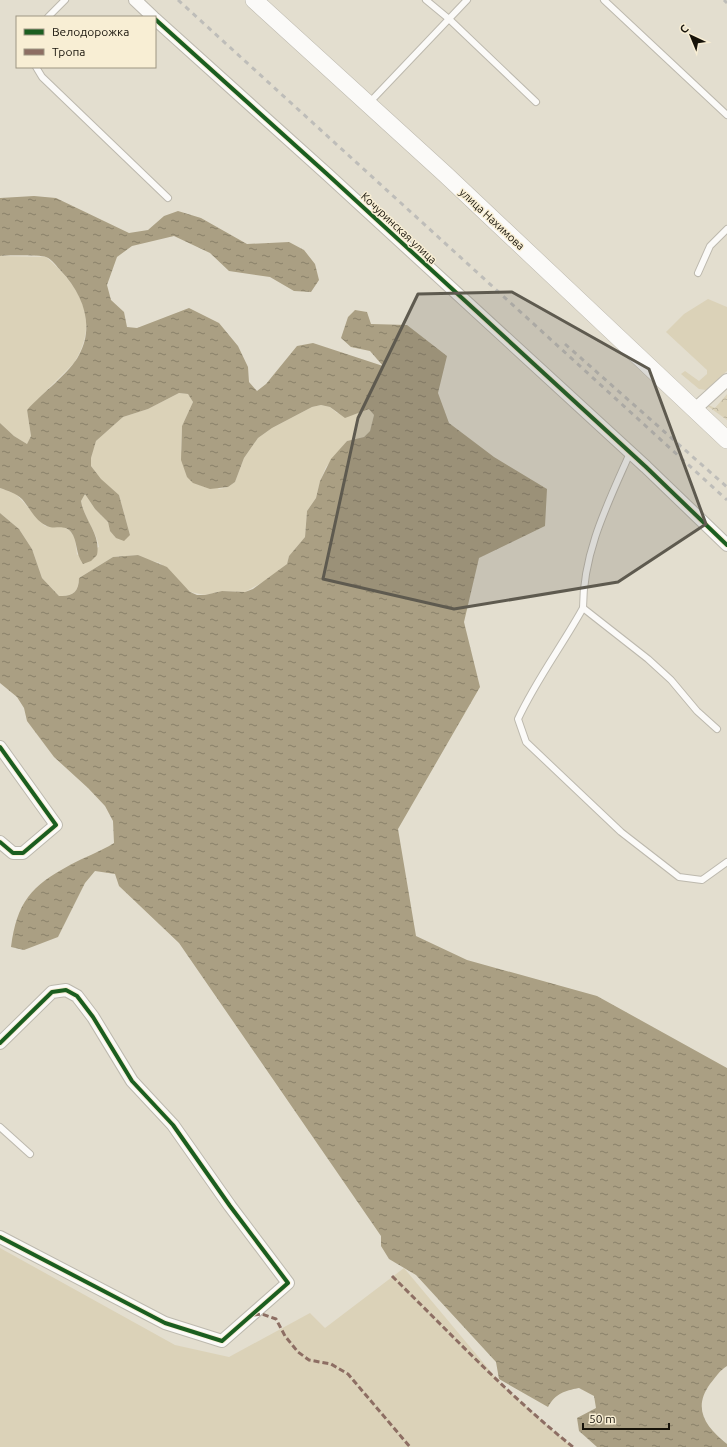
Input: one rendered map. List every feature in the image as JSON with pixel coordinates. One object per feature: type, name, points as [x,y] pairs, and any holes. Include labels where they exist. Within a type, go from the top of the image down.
[{"type":"main road","name":"улица Нахимова","points":[[254,0],[368,104],[727,440]]},
{"type":"street","name":"Кочуринская улица","points":[[135,0],[152,16]]},
{"type":"street","name":"Кочуринская улица","points":[[156,20],[328,174],[630,453],[727,545]]},
{"type":"street","points":[[694,410],[727,380]]},
{"type":"street","points":[[0,747],[56,825],[23,853],[13,853],[0,842]]},
{"type":"street","points":[[0,1043],[52,992],[66,990],[77,996],[93,1017],[132,1081],[173,1125],[230,1206],[288,1283],[222,1341],[165,1323],[0,1237]]},
{"type":"lane","points":[[49,16],[65,0]]},
{"type":"lane","points":[[426,0],[450,19],[536,102]]},
{"type":"lane","points":[[368,104],[467,0]]},
{"type":"lane","points":[[604,0],[727,115]]},
{"type":"lane","points":[[37,68],[42,77],[168,198]]},
{"type":"lane","points":[[698,273],[710,246],[727,229]]},
{"type":"lane","points":[[630,453],[594,537],[583,592],[583,608],[531,692],[518,719],[526,742],[621,832],[679,878],[702,880],[727,862]]},
{"type":"lane","points":[[583,608],[654,664],[671,680],[697,711],[717,729]]},
{"type":"lane","points":[[0,1127],[30,1154]]},
{"type":"highlighted area","points":[[512,292],[649,369],[706,524],[618,582],[454,609],[323,579],[358,418],[418,294]]},
{"type":"green space","points":[[0,256],[46,257],[69,280],[77,292],[83,305],[86,319],[86,333],[82,348],[74,363],[27,410],[31,436],[27,444],[14,436],[0,423]]},
{"type":"green space","points":[[708,299],[727,307],[727,371],[706,390],[699,389],[681,374],[685,371],[699,381],[707,374],[707,370],[666,332],[684,314]]},
{"type":"green space","points":[[179,393],[188,394],[193,402],[182,426],[181,451],[219,489],[228,487],[235,482],[244,458],[258,438],[272,428],[312,407],[321,405],[330,407],[337,413],[353,415],[369,408],[374,415],[370,431],[364,437],[347,441],[326,467],[320,481],[316,498],[307,511],[305,537],[289,556],[287,564],[268,579],[245,592],[222,591],[205,595],[190,592],[160,563],[145,559],[138,555],[113,557],[79,578],[78,587],[74,593],[68,596],[59,596],[42,578],[32,549],[19,529],[0,513],[0,488],[16,494],[45,526],[62,526],[70,531],[75,538],[77,555],[99,547],[81,501],[85,494],[95,509],[108,522],[110,531],[130,535],[119,495],[101,480],[91,466],[91,458],[96,441],[123,417],[148,409]]},
{"type":"green space","points":[[727,394],[727,420],[702,402],[715,408]]},
{"type":"green space","points":[[0,1248],[175,1345],[229,1357],[310,1313],[325,1328],[404,1268],[502,1385],[572,1447],[0,1447]]},
{"type":"water","points":[[34,196],[56,198],[129,233],[148,230],[164,216],[178,211],[201,218],[247,244],[289,242],[304,250],[315,264],[319,280],[311,292],[294,291],[270,277],[229,271],[210,253],[174,236],[132,246],[117,257],[107,285],[111,300],[124,312],[127,327],[137,328],[189,308],[219,323],[238,346],[248,367],[249,382],[257,391],[266,384],[297,346],[313,343],[383,366],[370,351],[351,347],[341,338],[348,317],[355,310],[367,312],[371,324],[407,325],[447,356],[438,393],[449,423],[494,457],[547,489],[545,526],[479,558],[464,622],[480,687],[398,829],[416,936],[467,960],[597,996],[727,1068],[727,1366],[710,1384],[702,1402],[702,1409],[708,1424],[727,1444],[727,1447],[597,1447],[579,1431],[577,1418],[596,1408],[594,1396],[579,1388],[574,1389],[561,1393],[551,1402],[548,1407],[499,1379],[496,1362],[416,1275],[389,1259],[381,1246],[381,1236],[179,943],[119,886],[115,874],[95,871],[85,883],[58,937],[24,950],[11,947],[17,918],[28,897],[36,888],[45,880],[75,862],[114,843],[113,821],[105,806],[88,788],[54,757],[27,721],[24,708],[17,697],[0,683],[0,513],[19,529],[32,549],[42,578],[59,596],[68,596],[74,593],[78,587],[79,578],[113,557],[138,555],[167,567],[190,592],[197,595],[205,595],[222,591],[245,592],[253,589],[287,564],[289,556],[305,537],[307,511],[316,498],[320,481],[331,459],[347,441],[364,437],[370,431],[374,415],[369,409],[345,418],[330,407],[321,405],[312,407],[272,428],[258,438],[244,458],[235,482],[228,487],[210,489],[193,483],[187,477],[181,460],[182,426],[193,402],[188,394],[179,393],[148,409],[123,417],[96,441],[91,458],[91,466],[101,479],[119,495],[130,535],[124,541],[116,538],[110,531],[108,522],[95,509],[85,494],[81,501],[85,514],[97,540],[98,547],[97,555],[91,561],[83,564],[80,560],[75,539],[68,529],[62,527],[48,527],[41,523],[20,497],[12,492],[0,488],[0,423],[14,436],[27,444],[31,436],[27,410],[63,376],[75,362],[84,344],[86,333],[86,322],[81,300],[69,280],[52,261],[43,256],[0,256],[0,198]]},
{"type":"railway","points":[[178,0],[727,500]]},
{"type":"railway","points":[[724,0],[727,3]]},
{"type":"railway","points":[[565,344],[727,487]]},
{"type":"marked path","points":[[392,1276],[503,1385],[573,1447]]},
{"type":"marked path","points":[[254,1315],[262,1314],[276,1319],[285,1336],[298,1352],[309,1360],[331,1364],[348,1374],[410,1447]]},
{"type":"cycle path","points":[[156,20],[327,174],[646,467],[727,545]]},
{"type":"cycle path","points":[[0,747],[56,825],[23,853],[13,853],[0,842]]},
{"type":"cycle path","points":[[0,1043],[52,992],[66,990],[77,996],[93,1017],[132,1081],[173,1125],[230,1206],[288,1283],[222,1341],[165,1323],[0,1237]]}]
